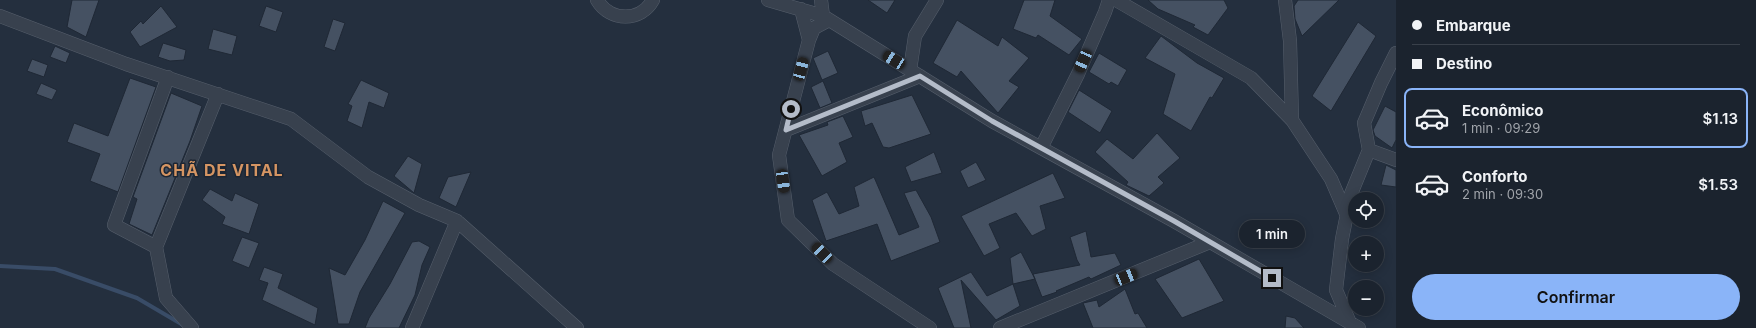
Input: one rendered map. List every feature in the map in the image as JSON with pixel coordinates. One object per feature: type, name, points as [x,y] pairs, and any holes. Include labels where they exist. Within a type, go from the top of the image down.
[{"type":"street","points":[[596,1],[606,11],[617,16],[629,18],[641,14],[650,6],[653,0]]},
{"type":"street","points":[[768,0],[826,18],[992,121],[1210,242],[1355,326]]},
{"type":"street","points":[[821,0],[826,18]]},
{"type":"street","points":[[915,73],[915,36],[938,0]]},
{"type":"street","points":[[1041,148],[1078,74],[1109,0]]},
{"type":"street","points":[[1116,0],[1251,78],[1292,120],[1330,179],[1347,216]]},
{"type":"street","points":[[1285,0],[1290,41],[1292,120]]},
{"type":"street","points":[[801,9],[809,40]]},
{"type":"street","points":[[0,16],[126,64],[291,119],[368,177],[419,205],[457,221],[577,328]]},
{"type":"street","points":[[826,18],[814,28],[809,40],[779,155],[788,220],[833,264],[930,328]]},
{"type":"street","points":[[1355,326],[1336,290],[1347,216],[1351,194],[1369,150],[1364,123],[1396,53]]},
{"type":"street","points":[[786,130],[915,73]]},
{"type":"street","points":[[156,247],[114,225],[168,77]]},
{"type":"street","points":[[192,328],[166,298],[156,247],[218,94]]},
{"type":"street","points":[[1369,150],[1396,160]]},
{"type":"street","points":[[412,328],[457,221]]},
{"type":"street","points":[[1000,328],[1210,242]]},
{"type":"building","points":[[72,0],[99,0],[86,37],[67,27]]},
{"type":"building","points":[[868,0],[895,0],[887,13]]},
{"type":"building","points":[[1024,0],[1055,0],[1050,16],[1082,39],[1069,55],[1038,35],[1036,38],[1013,29]]},
{"type":"building","points":[[1148,0],[1224,0],[1228,8],[1208,35],[1193,27],[1195,25],[1158,9]]},
{"type":"building","points":[[1298,0],[1339,0],[1302,36],[1295,19],[1294,6]]},
{"type":"building","points":[[161,6],[177,27],[140,47],[130,32],[141,21],[143,24]]},
{"type":"building","points":[[266,6],[283,12],[276,32],[259,26]]},
{"type":"building","points":[[333,19],[345,23],[335,51],[324,47]]},
{"type":"building","points":[[957,20],[998,46],[1002,37],[1029,58],[1009,81],[1019,87],[998,113],[961,71],[957,77],[933,63]]},
{"type":"building","points":[[1358,22],[1376,36],[1331,111],[1312,96]]},
{"type":"building","points":[[213,29],[237,36],[232,55],[208,49]]},
{"type":"building","points":[[1161,36],[1197,63],[1224,78],[1212,98],[1210,97],[1191,131],[1163,114],[1175,74],[1145,58]]},
{"type":"building","points":[[163,43],[186,50],[184,60],[170,61],[158,57]]},
{"type":"building","points":[[55,46],[70,53],[66,63],[50,57]]},
{"type":"building","points":[[828,51],[838,73],[822,80],[813,58]]},
{"type":"building","points":[[1099,53],[1127,70],[1118,86],[1111,82],[1109,84],[1089,72]]},
{"type":"building","points":[[32,59],[48,65],[44,77],[27,71]]},
{"type":"building","points":[[130,78],[156,87],[118,192],[90,181],[100,154],[67,142],[74,123],[108,136]]},
{"type":"building","points":[[361,80],[389,93],[384,108],[369,102],[362,128],[347,121],[352,106],[348,104]]},
{"type":"building","points":[[823,81],[832,103],[820,108],[811,87]]},
{"type":"building","points":[[41,83],[57,90],[52,100],[36,94]]},
{"type":"building","points":[[1079,90],[1112,111],[1100,133],[1068,112]]},
{"type":"building","points":[[171,93],[202,106],[190,141],[152,235],[129,224],[137,199],[133,197]]},
{"type":"building","points":[[912,95],[931,134],[889,148],[883,147],[872,123],[865,126],[861,111]]},
{"type":"building","points":[[1385,106],[1396,112],[1396,140],[1392,148],[1375,136],[1373,130]]},
{"type":"building","points":[[843,116],[853,137],[839,143],[847,162],[822,176],[799,135],[828,125],[827,122]]},
{"type":"building","points":[[1157,133],[1180,158],[1158,177],[1164,183],[1149,196],[1126,185],[1128,182],[1095,152],[1107,139],[1133,159]]},
{"type":"building","points":[[934,152],[942,173],[911,182],[905,167]]},
{"type":"building","points":[[408,156],[422,164],[414,193],[394,176]]},
{"type":"building","points":[[976,162],[986,180],[968,188],[960,171]]},
{"type":"building","points":[[1386,165],[1396,170],[1396,187],[1381,185]]},
{"type":"building","points":[[471,172],[456,207],[439,198],[448,177]]},
{"type":"building","points":[[1053,173],[1065,198],[1040,206],[1046,229],[1032,236],[1016,213],[989,224],[1000,248],[984,256],[961,216]]},
{"type":"building","points":[[874,177],[899,235],[919,227],[904,193],[916,190],[931,217],[940,242],[891,261],[877,224],[826,241],[812,200],[827,192],[839,214],[859,206],[854,187]]},
{"type":"building","points":[[210,189],[232,201],[235,193],[259,204],[249,234],[222,224],[225,217],[202,200]]},
{"type":"building","points":[[383,201],[405,213],[360,292],[349,324],[338,324],[329,268],[345,275],[365,240]]},
{"type":"building","points":[[1086,231],[1091,257],[1115,253],[1121,265],[1091,279],[1089,277],[1056,291],[1057,292],[1042,297],[1033,274],[1080,265],[1070,237]]},
{"type":"building","points":[[242,237],[259,243],[249,268],[232,261]]},
{"type":"building","points":[[419,241],[430,247],[422,265],[415,295],[399,328],[365,328],[369,318],[390,284],[412,242]]},
{"type":"building","points":[[1021,252],[1035,279],[1013,284],[1010,258]]},
{"type":"building","points":[[1199,259],[1224,301],[1182,318],[1155,279]]},
{"type":"building","points":[[264,267],[283,274],[278,288],[318,308],[315,325],[262,300],[268,283],[259,280]]},
{"type":"building","points":[[971,272],[987,296],[1013,284],[1020,306],[996,320],[961,280],[971,328],[954,328],[938,288]]},
{"type":"building","points":[[1125,289],[1135,314],[1138,313],[1147,328],[1093,328],[1083,303],[1097,300],[1099,307]]},
{"type":"building","points":[[1286,316],[1295,318],[1304,328],[1285,328]]},
{"type":"waterway","points":[[0,266],[55,269],[137,298],[183,325]]},
{"type":"district","name":"CHÃ DE VITAL","points":[[222,170]]},
{"type":"route","points":[[791,109],[786,130],[920,76],[992,121],[1174,221],[1272,278]]}]
